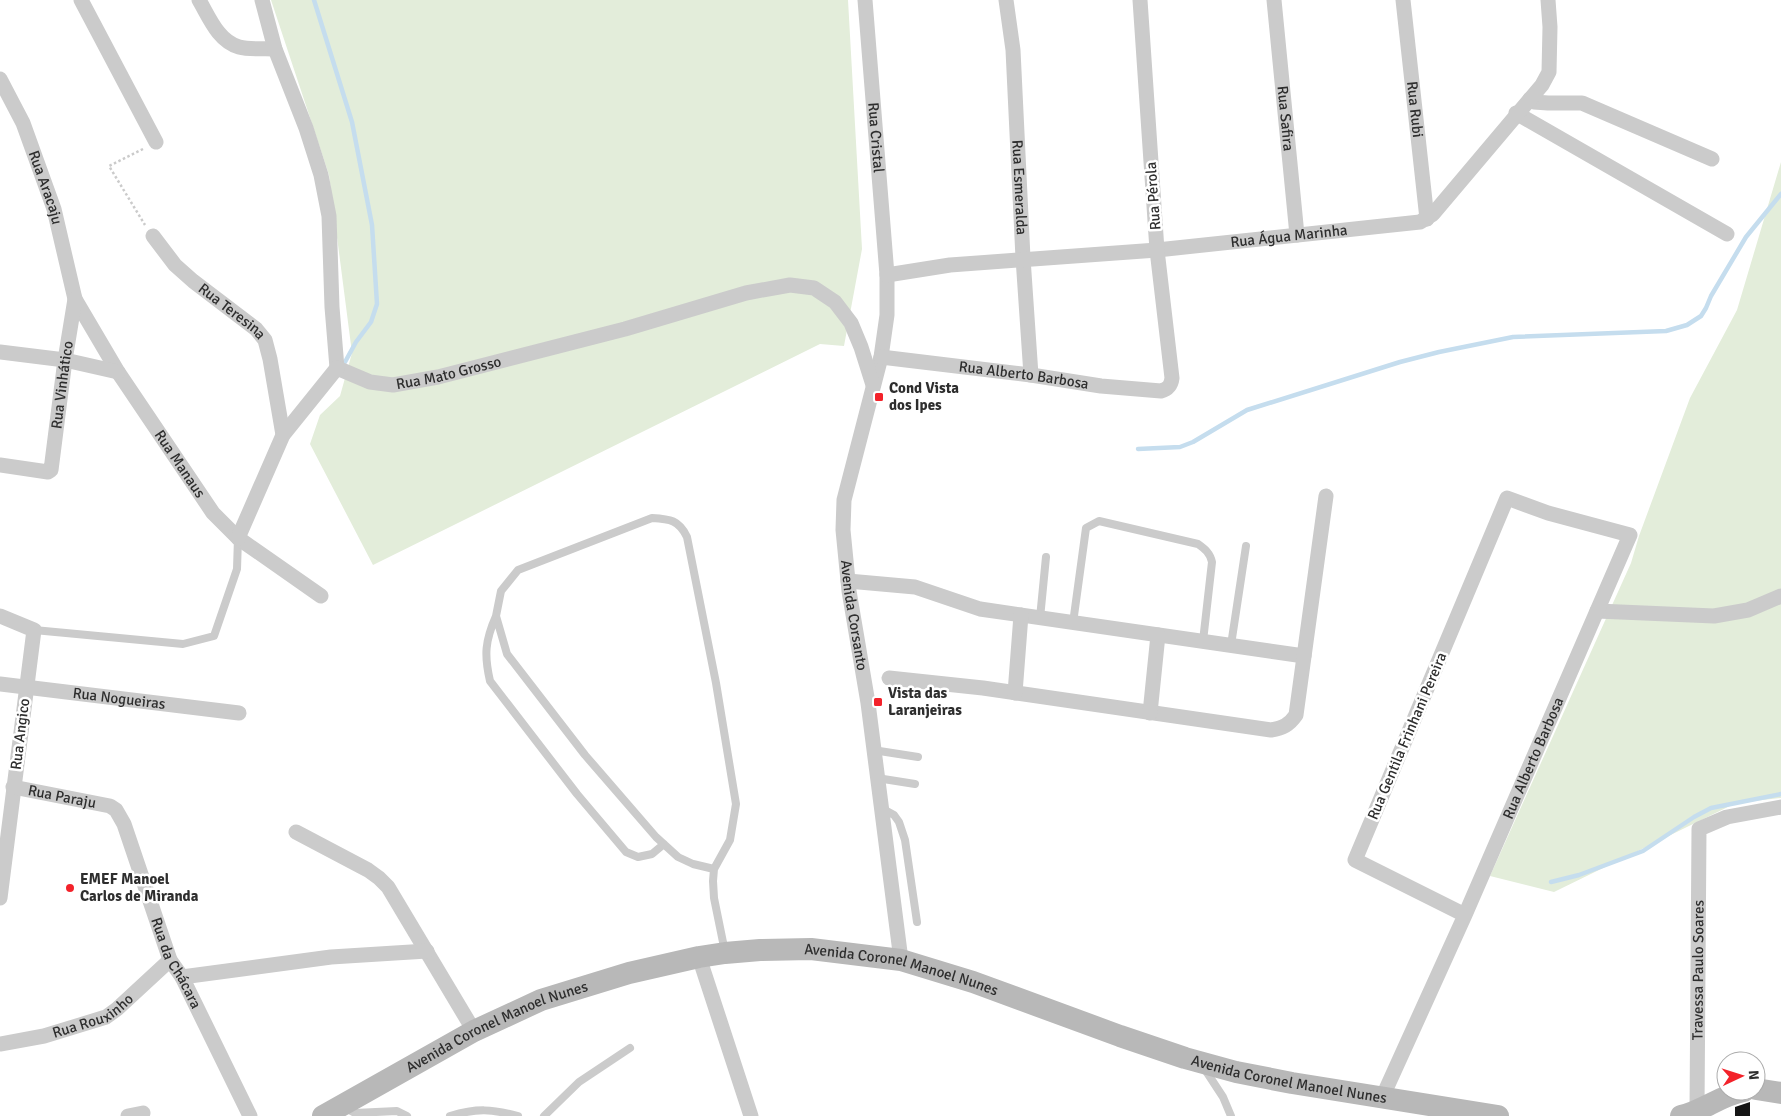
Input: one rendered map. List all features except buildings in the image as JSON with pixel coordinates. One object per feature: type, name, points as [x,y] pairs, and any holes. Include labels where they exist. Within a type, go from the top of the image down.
[{"type":"street","points":[[81,0],[156,142]]},
{"type":"street","points":[[199,0],[216,31],[228,42],[239,47],[275,49]]},
{"type":"street","points":[[238,538],[284,434],[336,368],[329,216],[321,175],[306,128],[275,49],[262,0]]},
{"type":"street","name":"Rua Cristal","points":[[865,0],[887,275]]},
{"type":"street","name":"Rua Esmeralda","points":[[1006,0],[1013,50],[1023,258],[1031,375]]},
{"type":"street","name":"Rua Pérola","points":[[1140,0],[1157,250],[1172,378],[1171,385],[1167,390]]},
{"type":"street","name":"Rua Safira","points":[[1274,0],[1297,236]]},
{"type":"street","name":"Rua Rubi","points":[[1402,0],[1427,219]]},
{"type":"street","points":[[1427,219],[1542,85],[1549,72],[1550,27],[1548,0]]},
{"type":"street","name":"Rua Aracaju","points":[[0,79],[23,123],[54,209],[76,299]]},
{"type":"street","points":[[1530,99],[1534,102],[1548,104],[1582,103],[1712,159]]},
{"type":"street","points":[[1516,114],[1727,234]]},
{"type":"street","name":"Rua Água Marinha","points":[[887,275],[950,264],[1157,250],[1420,222],[1427,219]]},
{"type":"street","name":"Rua Teresina","points":[[154,236],[175,265],[256,329],[265,340],[284,434]]},
{"type":"street","name":"Avenida Corsanto","points":[[887,275],[887,315],[882,357],[844,500],[843,530],[848,581],[868,703],[901,960]]},
{"type":"street","name":"Rua Mato Grosso","points":[[336,368],[370,382],[393,384],[438,377],[626,329],[746,293],[790,285],[814,288],[835,302],[850,323],[861,347],[873,386]]},
{"type":"street","name":"Rua Vinhático","points":[[0,465],[50,472],[52,470],[65,360],[76,299]]},
{"type":"street","name":"Rua Manaus","points":[[76,299],[118,372],[213,513],[238,538],[321,596]]},
{"type":"street","points":[[0,352],[65,360],[118,372]]},
{"type":"street","name":"Rua Alberto Barbosa","points":[[882,357],[1031,375],[1101,386],[1167,390]]},
{"type":"street","points":[[889,678],[1015,693],[1271,730],[1282,728],[1291,723],[1296,715],[1326,496]]},
{"type":"street","name":"Rua Alberto Barbosa","points":[[1382,1098],[1465,915],[1630,535],[1548,512],[1507,498]]},
{"type":"street","name":"Rua Gentila Frinhani Pereira","points":[[1465,915],[1355,860],[1507,498]]},
{"type":"street","points":[[848,581],[915,588],[980,610],[1304,656]]},
{"type":"street","points":[[1597,611],[1714,616],[1748,610],[1781,596]]},
{"type":"street","points":[[1015,693],[1020,615]]},
{"type":"street","points":[[0,616],[34,630]]},
{"type":"street","name":"Rua Angico","points":[[0,898],[34,630]]},
{"type":"street","points":[[1150,713],[1158,635]]},
{"type":"street","name":"Rua Nogueiras","points":[[0,684],[239,712]]},
{"type":"street","name":"Rua Paraju","points":[[13,787],[112,807]]},
{"type":"street","name":"Rua da Chácara","points":[[112,807],[116,810],[124,824],[170,960],[182,976],[250,1116]]},
{"type":"street","name":"Travessa Paulo Soares","points":[[1689,1113],[1699,829],[1727,817],[1781,807]]},
{"type":"street","points":[[296,832],[380,878],[388,887],[474,1031]]},
{"type":"street","name":"Avenida Coronel Manoel Nunes","points":[[323,1116],[474,1031],[541,1000],[630,973],[725,952],[811,949],[901,960],[972,982],[1120,1036],[1200,1062],[1292,1084],[1498,1116]]},
{"type":"street","points":[[182,976],[331,957],[426,951]]},
{"type":"street","points":[[700,957],[752,1116]]},
{"type":"street","name":"Rua Rouxinho","points":[[0,1044],[44,1036],[106,1017],[170,960]]},
{"type":"street","points":[[1766,1091],[1781,1093]]},
{"type":"street","points":[[1689,1113],[1716,1100]]},
{"type":"lane","points":[[664,844],[652,854],[638,858],[626,852],[577,794],[490,681],[485,660],[489,632],[496,616],[502,591],[518,570],[652,518],[670,520],[682,528],[687,538],[714,673],[736,804],[730,840],[714,869],[712,881],[725,952]]},
{"type":"lane","points":[[1073,623],[1086,528],[1099,521],[1198,544],[1206,550],[1212,562],[1204,641]]},
{"type":"lane","points":[[34,630],[183,644],[214,636],[237,569],[238,538]]},
{"type":"lane","points":[[1231,645],[1246,546]]},
{"type":"lane","points":[[1040,618],[1046,557]]},
{"type":"lane","points":[[496,616],[507,654],[585,755],[664,844],[678,856],[693,864],[714,869]]},
{"type":"lane","points":[[873,750],[918,757]]},
{"type":"lane","points":[[877,778],[915,784]]},
{"type":"lane","points":[[881,808],[894,815],[899,822],[905,840],[917,922]]},
{"type":"lane","points":[[544,1116],[580,1082],[630,1048]]},
{"type":"lane","points":[[1200,1062],[1224,1097],[1231,1116]]},
{"type":"lane","points":[[346,1103],[351,1111],[355,1113],[397,1110],[407,1116]]},
{"type":"lane","points":[[450,1116],[470,1110],[498,1111],[518,1116]]},
{"type":"path","points":[[154,236],[140,220],[109,166],[156,142]]},
{"type":"green space","points":[[271,0],[848,0],[862,249],[844,346],[820,344],[373,565],[310,444],[320,415],[340,396],[352,353],[329,175]]},
{"type":"green space","points":[[1781,162],[1781,798],[1736,803],[1554,892],[1490,876],[1631,563],[1639,536],[1690,398],[1737,310]]},
{"type":"waterway","points":[[314,0],[352,122],[372,225],[377,304],[371,322],[356,342],[345,362]]},
{"type":"waterway","points":[[1138,449],[1180,447],[1193,442],[1247,410],[1400,362],[1439,352],[1513,337],[1666,331],[1687,325],[1701,316],[1746,237],[1781,194]]},
{"type":"waterway","points":[[1551,882],[1579,875],[1643,851],[1711,808],[1781,794]]},
{"type":"place","name":"Cond Vista dos Ipes","points":[[879,397]]},
{"type":"place","name":"Vista das Laranjeiras","points":[[878,702]]},
{"type":"place","name":"EMEF Manoel Carlos de Miranda","points":[[70,888]]}]
